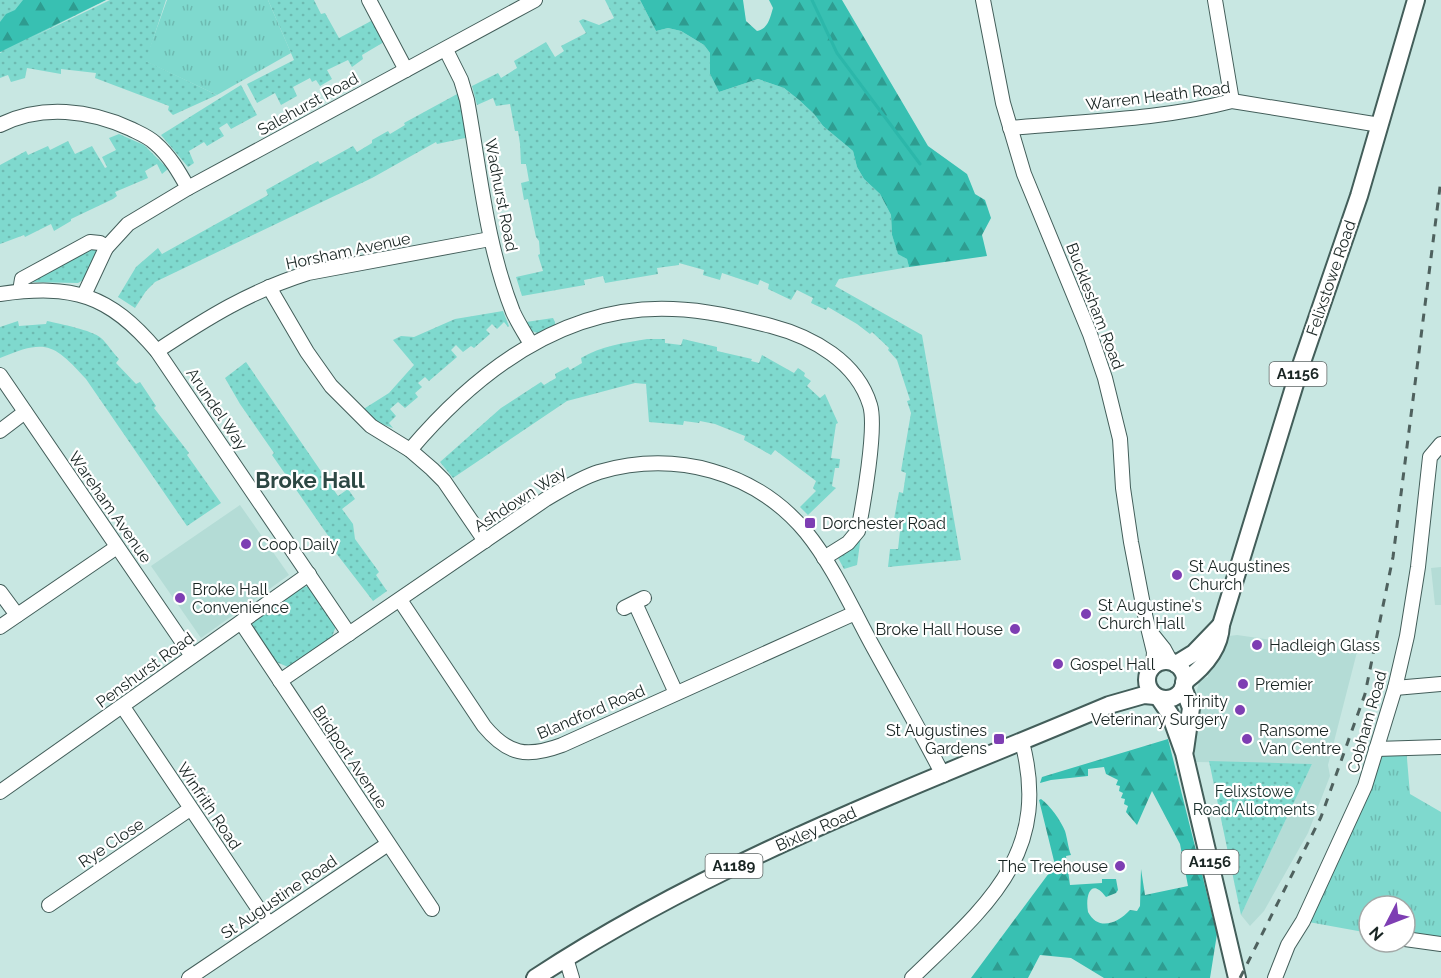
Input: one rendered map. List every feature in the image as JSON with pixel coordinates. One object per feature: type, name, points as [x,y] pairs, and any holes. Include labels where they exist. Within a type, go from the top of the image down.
[{"type":"main road","name":"Felixstowe Road","points":[[1184,685],[1212,653],[1221,636],[1221,625],[1302,363],[1359,196],[1416,0]]},
{"type":"main road","name":"Felixstowe Road","points":[[1173,663],[1194,653],[1221,625]]},
{"type":"main road","points":[[1159,662],[1173,663],[1183,672],[1184,685],[1176,696],[1157,697],[1148,687],[1150,670],[1159,662]]},
{"type":"main road","name":"Bixley Road","points":[[1108,705],[1150,670]]},
{"type":"main road","name":"A1156","points":[[1184,685],[1191,708],[1184,753]]},
{"type":"main road","name":"Bixley Road","points":[[536,978],[650,909],[740,863],[1108,705],[1144,695],[1157,697]]},
{"type":"main road","name":"A1156","points":[[1157,697],[1170,714],[1184,753],[1237,978]]},
{"type":"street","points":[[369,0],[406,70]]},
{"type":"street","name":"Bucklesham Road","points":[[983,0],[1003,103],[1024,174],[1090,334],[1105,378],[1119,439],[1131,542],[1154,652],[1150,670]]},
{"type":"street","points":[[1215,0],[1232,101]]},
{"type":"street","name":"Salehurst Road","points":[[84,295],[106,248],[128,224],[188,188],[406,70],[539,3]]},
{"type":"street","name":"Wadhurst Road","points":[[446,50],[461,80],[466,100],[490,239],[514,314],[531,344]]},
{"type":"street","name":"Warren Heath Road","points":[[1010,128],[1134,117],[1215,106],[1232,101],[1380,125]]},
{"type":"street","points":[[0,125],[47,112],[71,111],[115,122],[154,141],[170,158],[188,188]]},
{"type":"street","name":"Horsham Avenue","points":[[157,351],[241,299],[308,273],[490,239]]},
{"type":"street","points":[[20,291],[22,279],[90,242],[100,243],[106,248]]},
{"type":"street","points":[[269,287],[306,352],[331,386],[371,426],[410,450],[444,481],[485,541]]},
{"type":"street","name":"Arundel Way","points":[[0,294],[20,291],[53,291],[84,295],[120,312],[138,329],[157,351],[349,634]]},
{"type":"street","points":[[410,450],[452,404],[482,379],[531,344],[587,319],[610,314],[671,309],[695,310],[741,318],[791,331],[825,349],[847,367],[862,384],[871,407],[873,426],[858,531],[848,543],[824,558]]},
{"type":"street","name":"Wareham Avenue","points":[[0,375],[192,656]]},
{"type":"street","points":[[0,431],[25,412]]},
{"type":"street","name":"Cobham Road","points":[[1275,978],[1288,945],[1303,921],[1365,786],[1395,688],[1407,636],[1418,567],[1430,457],[1441,444]]},
{"type":"street","name":"Ashdown Way","points":[[280,681],[571,484],[627,465],[664,462],[715,470],[736,478],[759,491],[792,517],[824,558],[943,775]]},
{"type":"street","points":[[0,627],[117,547]]},
{"type":"street","name":"Penshurst Road","points":[[0,792],[309,574]]},
{"type":"street","points":[[0,592],[17,615]]},
{"type":"street","name":"Blandford Road","points":[[400,600],[484,726],[496,740],[522,753],[542,752],[855,613]]},
{"type":"street","points":[[634,603],[676,693]]},
{"type":"street","name":"Bridport Avenue","points":[[240,622],[432,910]]},
{"type":"street","name":"Bucklesham Road","points":[[1149,630],[1173,663]]},
{"type":"street","points":[[1395,688],[1441,684]]},
{"type":"street","name":"Winfrith Road","points":[[123,707],[268,923]]},
{"type":"street","points":[[912,978],[993,897],[1012,866],[1022,842],[1029,808],[1027,767],[1022,742]]},
{"type":"street","points":[[1376,749],[1441,747]]},
{"type":"street","name":"Rye Close","points":[[49,905],[190,809]]},
{"type":"street","name":"St Augustine Road","points":[[189,978],[388,844]]},
{"type":"street","points":[[1417,941],[1441,944]]},
{"type":"street","points":[[566,958],[572,978]]},
{"type":"shaded area","points":[[240,505],[289,575],[201,638],[151,566]]},
{"type":"shaded area","points":[[1441,567],[1441,605],[1435,605],[1431,568]]},
{"type":"shaded area","points":[[1237,635],[1357,652],[1328,765],[1330,776],[1308,833],[1264,911],[1250,926],[1241,915],[1312,764],[1196,762],[1193,744],[1197,690],[1200,679],[1208,677],[1208,671],[1229,636]]},
{"type":"green space","points":[[0,0],[106,0],[31,38],[110,0],[166,0],[146,61],[217,95],[173,115],[168,110],[169,106],[95,78],[96,73],[61,69],[61,74],[27,68],[25,78],[11,82],[8,75],[0,78],[0,53],[2,52],[0,52]]},
{"type":"green space","points":[[23,0],[106,0],[0,52],[0,22]]},
{"type":"green space","points":[[167,0],[268,0],[291,53],[217,95],[145,61]]},
{"type":"green space","points":[[268,0],[314,0],[321,14],[325,13],[339,38],[373,20],[384,42],[362,55],[363,59],[352,67],[348,60],[327,70],[332,79],[320,86],[316,80],[312,82],[310,78],[293,87],[297,96],[281,105],[275,93],[257,103],[247,84],[294,60]]},
{"type":"green space","points":[[605,0],[640,0],[656,31],[668,28],[681,31],[704,45],[710,53],[710,74],[719,92],[758,79],[784,88],[853,151],[857,167],[864,179],[880,194],[891,215],[892,235],[898,253],[907,259],[909,267],[839,279],[835,286],[922,335],[961,560],[888,567],[890,549],[898,549],[900,531],[892,530],[899,492],[903,493],[906,473],[901,471],[911,413],[907,401],[910,400],[897,360],[888,350],[889,348],[872,332],[870,334],[828,307],[826,310],[811,303],[813,298],[797,290],[791,300],[768,289],[769,284],[760,280],[758,285],[722,273],[720,280],[703,275],[704,270],[679,263],[679,265],[657,268],[658,274],[605,283],[603,276],[584,280],[585,285],[522,296],[516,277],[543,271],[538,255],[540,254],[539,241],[536,237],[528,199],[524,200],[521,183],[529,181],[526,164],[521,164],[518,131],[515,131],[510,104],[496,106],[493,98],[477,105],[472,86],[498,73],[501,78],[517,68],[514,61],[546,42],[555,57],[564,51],[561,46],[586,33],[579,21],[583,19],[599,25],[614,18]]},
{"type":"green space","points":[[640,0],[743,0],[746,21],[757,31],[764,28],[770,19],[773,8],[769,0],[842,0],[928,146],[967,174],[975,194],[985,200],[991,218],[982,235],[987,256],[909,267],[907,259],[898,254],[892,235],[891,215],[880,194],[864,179],[857,167],[853,151],[784,88],[758,79],[719,92],[710,74],[710,53],[704,45],[681,31],[668,28],[656,31]]},
{"type":"green space","points":[[241,85],[257,115],[231,129],[227,123],[219,128],[224,136],[207,146],[204,142],[189,151],[194,163],[188,167],[161,135]]},
{"type":"green space","points":[[459,93],[470,137],[437,144],[436,142],[372,178],[155,282],[135,308],[118,297],[136,267],[158,248],[162,254],[268,195],[266,190],[318,161],[320,164],[353,146],[357,152],[372,143],[372,140],[388,131],[390,134],[405,125],[404,123]]},
{"type":"green space","points":[[119,134],[144,145],[168,169],[162,174],[157,164],[145,171],[148,178],[115,192],[117,196],[113,199],[71,219],[54,231],[51,224],[25,237],[24,235],[0,244],[0,165],[26,151],[28,155],[48,146],[50,150],[68,141],[75,154],[92,146],[105,168],[107,167],[102,157],[116,150],[109,138]]},
{"type":"green space","points":[[93,246],[99,250],[83,280],[78,283],[29,282]]},
{"type":"green space","points":[[503,311],[508,327],[504,322],[497,329],[492,324],[486,330],[490,334],[474,348],[471,346],[463,352],[456,345],[451,350],[457,357],[429,381],[425,377],[418,383],[422,387],[415,393],[418,397],[405,408],[398,402],[390,409],[396,416],[389,423],[393,428],[379,423],[362,410],[389,393],[414,365],[393,340],[401,336],[414,337],[455,319]]},
{"type":"green space","points":[[553,318],[555,328],[538,333],[531,331],[526,322]]},
{"type":"green space","points":[[18,321],[19,326],[46,324],[47,321],[83,330],[101,338],[119,359],[116,363],[136,384],[140,382],[156,406],[154,408],[189,453],[187,455],[221,503],[187,526],[86,379],[65,358],[48,348],[39,347],[28,348],[0,358],[0,327]]},
{"type":"green space","points":[[647,339],[665,339],[665,343],[681,345],[683,339],[717,347],[717,351],[752,359],[751,361],[759,363],[762,355],[794,373],[798,368],[805,373],[804,376],[811,381],[807,386],[820,398],[825,394],[838,423],[831,458],[840,459],[839,468],[835,468],[832,486],[836,488],[808,515],[800,507],[816,491],[813,488],[816,481],[775,450],[771,455],[744,440],[745,436],[715,424],[700,421],[699,423],[684,421],[683,425],[649,422],[646,384],[635,383],[567,401],[453,478],[440,462],[501,408],[541,382],[544,385],[556,378],[555,374],[568,367],[570,370],[582,363],[581,358],[605,348]]},
{"type":"green space","points":[[246,362],[338,496],[348,489],[355,499],[342,509],[353,524],[355,539],[379,572],[376,575],[387,591],[373,601],[336,553],[338,550],[272,455],[274,453],[225,378]]},
{"type":"green space","points":[[861,536],[857,565],[844,569],[837,556]]},
{"type":"green space","points":[[302,586],[310,587],[336,626],[332,637],[293,666],[288,667],[274,661],[252,627],[253,621]]},
{"type":"green space","points":[[1168,739],[1217,934],[1210,978],[1104,978],[1071,958],[1040,955],[1028,978],[971,978],[1055,865],[1039,800],[1041,799],[1055,813],[1065,831],[1071,855],[1066,856],[1070,885],[1102,883],[1102,879],[1116,879],[1118,890],[1116,893],[1106,897],[1101,891],[1093,888],[1088,895],[1088,912],[1097,922],[1114,922],[1130,910],[1137,911],[1140,906],[1141,869],[1145,895],[1188,886],[1180,844],[1152,791],[1137,825],[1126,812],[1128,806],[1124,804],[1125,799],[1121,798],[1123,793],[1119,791],[1120,786],[1116,785],[1118,780],[1106,774],[1104,767],[1088,769],[1088,776],[1040,783],[1042,777]]},
{"type":"green space","points":[[1406,747],[1410,794],[1441,812],[1441,944],[1417,941],[1417,894],[1357,894],[1357,931],[1303,921],[1376,749]]},
{"type":"green space","name":"Felixstowe Road Allotments","points":[[1209,761],[1312,764],[1241,915]]},
{"type":"waterway","points":[[812,0],[837,53],[920,164]]},
{"type":"railway","points":[[1240,978],[1321,817],[1365,694],[1393,557],[1441,179]]},
{"type":"place","name":"Dorchester Road","points":[[810,523]]},
{"type":"place","name":"Coop Daily","points":[[246,544]]},
{"type":"place","name":"St Augustines Church","points":[[1177,575]]},
{"type":"place","name":"Broke Hall Convenience","points":[[180,598]]},
{"type":"place","name":"St Augustine's Church Hall","points":[[1086,614]]},
{"type":"place","name":"Broke Hall House","points":[[1015,629]]},
{"type":"place","name":"Hadleigh Glass","points":[[1257,645]]},
{"type":"place","name":"Gospel Hall","points":[[1058,664]]},
{"type":"place","name":"Premier","points":[[1243,684]]},
{"type":"place","name":"Trinity Veterinary Surgery","points":[[1240,710]]},
{"type":"place","name":"St Augustines Gardens","points":[[999,739]]},
{"type":"place","name":"Ransome Van Centre","points":[[1247,739]]},
{"type":"place","name":"The Treehouse","points":[[1120,866]]},
{"type":"district","name":"Broke Hall","points":[[310,480]]}]
